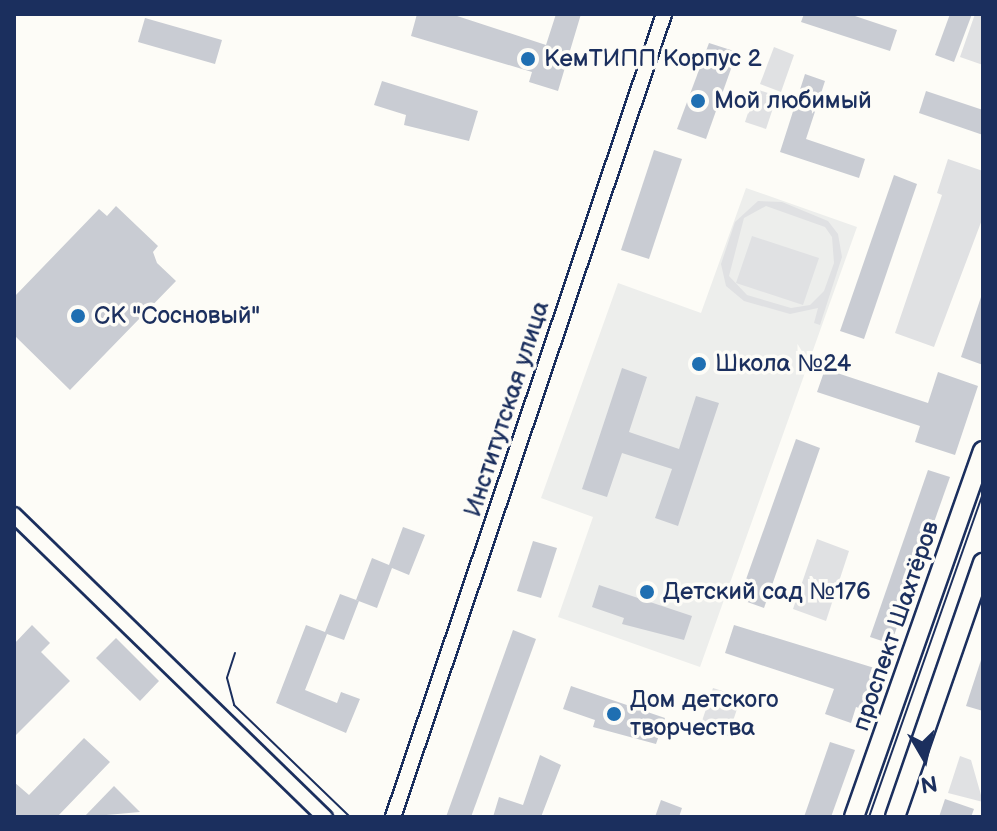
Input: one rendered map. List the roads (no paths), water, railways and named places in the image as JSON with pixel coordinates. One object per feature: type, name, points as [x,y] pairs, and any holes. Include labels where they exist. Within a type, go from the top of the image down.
[{"type":"main road","name":"проспект Шахтёров","points":[[854,817],[983,451]]},
{"type":"main road","points":[[895,817],[983,563]]},
{"type":"street","name":"Институтская улица","points":[[393,817],[664,14]]},
{"type":"street","points":[[14,515],[325,817]]},
{"type":"tram line","points":[[869,817],[983,494]]},
{"type":"tram line","points":[[235,653],[227,678],[234,705],[350,817]]},
{"type":"place","name":"КемТИПП Корпус 2","points":[[528,59]]},
{"type":"place","name":"Мой любимый","points":[[698,101]]},
{"type":"place","name":"СК \"Сосновый\"","points":[[78,316]]},
{"type":"place","name":"Школа №24","points":[[699,364]]},
{"type":"place","name":"Детский сад №176","points":[[647,592]]},
{"type":"place","name":"Дом детского творчества","points":[[614,714]]}]
